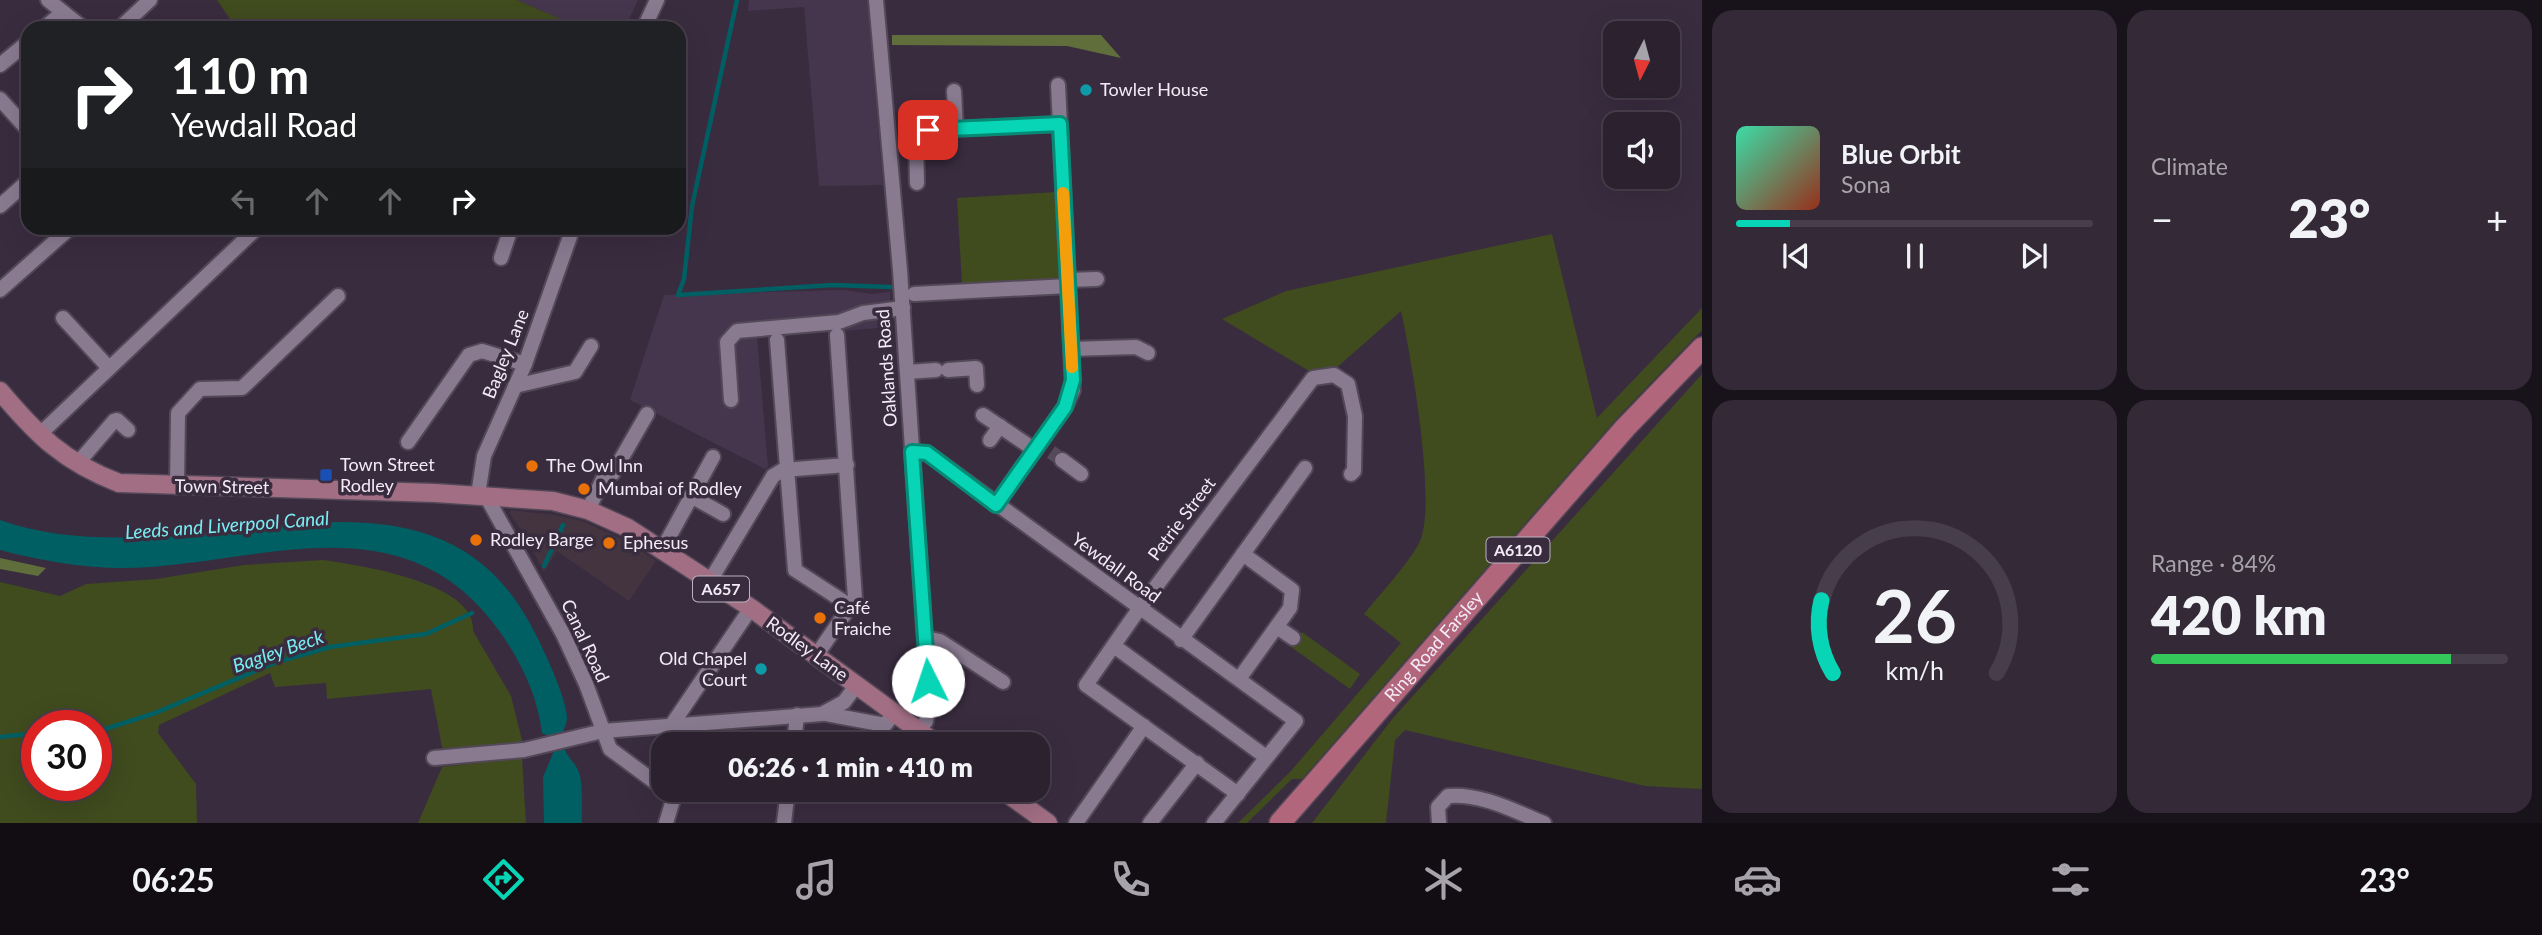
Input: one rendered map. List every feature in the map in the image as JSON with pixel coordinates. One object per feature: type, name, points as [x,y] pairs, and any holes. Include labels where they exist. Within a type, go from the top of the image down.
[{"type":"highway","name":"Ring Road Farsley","points":[[1289,820],[1625,428],[1702,348]]},
{"type":"main road","name":"Town Street","points":[[0,391],[39,435],[77,464],[118,484],[350,488],[482,496]]},
{"type":"main road","name":"Rodley Lane","points":[[482,496],[553,501],[588,510],[628,528],[751,608],[919,731]]},
{"type":"main road","points":[[1019,802],[1048,823]]},
{"type":"street","points":[[48,0],[74,21]]},
{"type":"street","points":[[128,21],[150,0]]},
{"type":"street","points":[[647,21],[657,0]]},
{"type":"street","name":"Oaklands Road","points":[[876,0],[903,308],[925,638],[929,712],[919,731]]},
{"type":"street","points":[[52,21],[63,12]]},
{"type":"street","points":[[0,65],[21,48]]},
{"type":"street","points":[[996,505],[1047,451],[1070,399],[1073,380],[1058,85]]},
{"type":"street","points":[[954,91],[956,129]]},
{"type":"street","points":[[0,99],[21,122]]},
{"type":"street","points":[[917,183],[916,140],[928,130],[1060,124]]},
{"type":"street","points":[[0,206],[21,186]]},
{"type":"street","points":[[0,290],[62,235]]},
{"type":"street","points":[[39,435],[250,235]]},
{"type":"street","points":[[501,258],[509,235]]},
{"type":"street","name":"Bagley Lane","points":[[482,496],[484,456],[525,364],[571,235]]},
{"type":"street","points":[[914,294],[1097,279]]},
{"type":"street","points":[[177,487],[178,413],[200,389],[242,388],[338,296]]},
{"type":"street","points":[[732,400],[727,342],[737,331],[839,322],[863,313],[903,308]]},
{"type":"street","points":[[64,318],[109,368]]},
{"type":"street","points":[[816,656],[852,607],[855,592],[837,335]]},
{"type":"street","points":[[777,340],[795,570],[852,607]]},
{"type":"street","points":[[515,386],[575,372],[591,346]]},
{"type":"street","points":[[1071,349],[1136,346],[1148,353]]},
{"type":"street","points":[[408,442],[469,355],[482,351],[525,364]]},
{"type":"street","points":[[907,372],[976,364],[976,384]]},
{"type":"street","name":"Petrie Street","points":[[1144,726],[1086,685],[1139,609],[1313,378],[1334,375],[1348,384],[1355,416],[1354,471],[1350,474]]},
{"type":"street","points":[[588,510],[604,477],[613,473],[647,414]]},
{"type":"street","points":[[983,415],[1047,451],[1081,474]]},
{"type":"street","points":[[77,464],[114,421],[117,420],[128,429]]},
{"type":"street","points":[[990,440],[1000,426]]},
{"type":"street","name":"Yewdall Road","points":[[912,452],[927,453],[1296,721],[1266,757]]},
{"type":"street","points":[[662,550],[713,457]]},
{"type":"street","points":[[710,582],[768,481],[788,470],[847,465]]},
{"type":"street","points":[[1181,640],[1305,468]]},
{"type":"street","name":"Canal Road","points":[[482,496],[563,634],[610,749],[651,779]]},
{"type":"street","points":[[691,496],[723,514]]},
{"type":"street","points":[[1239,679],[1290,608],[1293,590],[1243,554]]},
{"type":"street","points":[[671,726],[751,608]]},
{"type":"street","points":[[1277,627],[1293,638]]},
{"type":"street","points":[[925,638],[940,641],[1003,682]]},
{"type":"street","points":[[1114,646],[1266,757],[1214,823]]},
{"type":"street","points":[[821,714],[844,702],[856,686]]},
{"type":"street","points":[[434,758],[546,745],[603,731],[797,715],[821,714],[885,725],[894,713]]},
{"type":"street","points":[[795,732],[797,715]]},
{"type":"street","points":[[1076,823],[1144,726],[1238,794]]},
{"type":"street","points":[[1150,823],[1197,763]]},
{"type":"street","points":[[1439,823],[1438,807],[1448,796],[1494,803],[1544,823]]},
{"type":"street","points":[[657,823],[663,802]]},
{"type":"street","points":[[666,823],[672,802]]},
{"type":"street","points":[[784,823],[786,802]]},
{"type":"shaded area","points":[[217,0],[517,0],[565,21],[340,21],[231,21]]},
{"type":"shaded area","points":[[517,0],[638,0],[628,21],[565,21]]},
{"type":"shaded area","points":[[749,0],[867,0],[883,185],[819,186],[804,7],[748,11]]},
{"type":"shaded area","points":[[892,35],[1101,35],[1121,58],[1067,46],[892,45]]},
{"type":"shaded area","points":[[1055,192],[1060,279],[962,284],[957,198]]},
{"type":"shaded area","points":[[1552,234],[1597,418],[1702,308],[1702,330],[1619,416],[1302,779],[1292,779],[1247,823],[1238,823],[1290,772],[1401,643],[1364,614],[1403,567],[1420,541],[1426,495],[1421,428],[1401,311],[1334,370],[1309,371],[1222,319],[1286,291]]},
{"type":"shaded area","points":[[843,290],[871,294],[890,292],[891,327],[757,338],[768,466],[765,469],[630,400],[664,295]]},
{"type":"shaded area","points":[[1702,374],[1702,789],[1645,786],[1405,730],[1395,740],[1386,823],[1312,823],[1393,718]]},
{"type":"shaded area","points":[[511,510],[582,521],[631,543],[656,561],[629,601],[557,551],[544,572],[527,538],[509,513]]},
{"type":"shaded area","points":[[0,520],[45,532],[114,538],[183,535],[325,522],[372,523],[416,531],[457,547],[494,574],[525,615],[544,650],[566,708],[567,721],[562,735],[563,743],[580,775],[582,823],[544,823],[543,777],[554,751],[551,737],[542,733],[530,687],[508,644],[490,619],[451,582],[409,560],[364,550],[316,548],[169,565],[91,567],[0,550]]},
{"type":"shaded area","points":[[0,558],[46,568],[38,576],[0,569]]},
{"type":"shaded area","points":[[323,560],[388,572],[437,589],[457,600],[469,614],[473,631],[511,696],[523,744],[450,751],[442,747],[431,689],[327,699],[326,683],[275,687],[270,673],[159,725],[158,733],[196,784],[197,823],[0,823],[0,582],[60,596],[86,584],[156,579],[244,565]]},
{"type":"shaded area","points":[[1302,632],[1360,674],[1350,689],[1291,647]]},
{"type":"shaded area","points":[[522,758],[526,823],[418,823],[442,767]]},
{"type":"waterway","name":"Bagley Beck","points":[[737,0],[692,206],[684,279],[678,295],[833,285],[891,287]]},
{"type":"waterway","name":"Bagley Beck","points":[[544,566],[563,525]]},
{"type":"waterway","name":"Bagley Beck","points":[[112,727],[155,713],[277,662],[330,647],[426,634],[472,613]]},
{"type":"waterway","name":"Bagley Beck","points":[[0,737],[21,735]]},
{"type":"tunnel","points":[[1051,452],[1062,460]]},
{"type":"slow traffic","points":[[1063,193],[1072,367]]},
{"type":"place","name":"Towler House","points":[[1086,90]]},
{"type":"place","name":"The Owl Inn","points":[[532,466]]},
{"type":"place","name":"Town Street Rodley","points":[[326,475]]},
{"type":"place","name":"Mumbai of Rodley","points":[[584,489]]},
{"type":"place","name":"Rodley Barge","points":[[476,540]]},
{"type":"place","name":"Ephesus","points":[[609,543]]},
{"type":"place","name":"Café Fraiche","points":[[820,618]]},
{"type":"place","name":"Old Chapel Court","points":[[761,669]]},
{"type":"route","points":[[928,130],[1060,124],[1073,390],[1065,407],[996,505],[927,453],[912,452],[928,681]]},
{"type":"water label","name":"Leeds and Liverpool Canal","points":[[227,525]]}]
